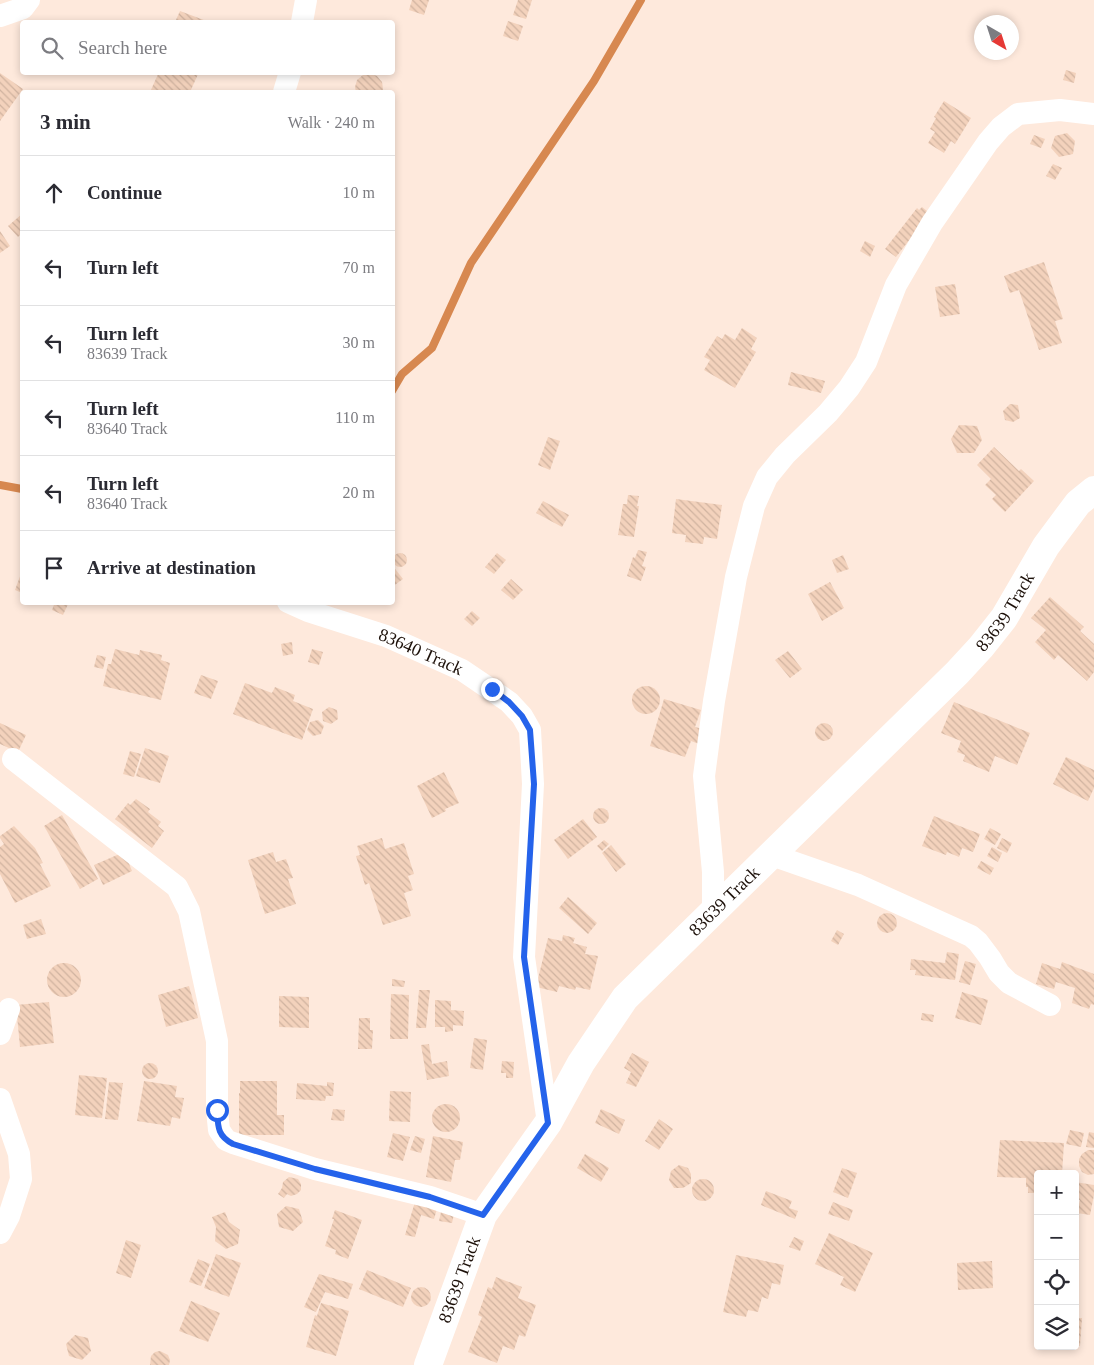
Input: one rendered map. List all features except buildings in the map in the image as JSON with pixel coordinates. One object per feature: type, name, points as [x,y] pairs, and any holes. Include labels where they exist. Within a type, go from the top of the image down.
[{"type":"street","points":[[0,16],[23,8],[29,0]]},
{"type":"street","points":[[302,20],[306,0]]},
{"type":"street","points":[[285,90],[289,75]]},
{"type":"street","points":[[713,913],[713,872],[704,776],[714,701],[736,577],[754,506],[767,477],[785,455],[849,388],[866,362],[900,278],[932,224],[988,142],[1001,127],[1018,114],[1060,110],[1094,114]]},
{"type":"street","name":"83639 Track","points":[[428,1365],[483,1215],[548,1123],[581,1063],[625,998],[957,673],[1004,618],[1046,546],[1078,503],[1094,490]]},
{"type":"street","name":"83640 Track","points":[[295,605],[386,636],[462,670],[509,702],[522,716],[530,730],[534,784],[524,957],[548,1123]]},
{"type":"street","points":[[13,759],[177,887],[189,912],[217,1041],[217,1110],[219,1130],[226,1140],[233,1144],[315,1169],[430,1197],[483,1215]]},
{"type":"street","points":[[772,855],[858,885],[971,936],[978,942],[1008,983],[1050,1005]]},
{"type":"street","points":[[0,1034],[9,1009]]},
{"type":"street","points":[[0,1099],[19,1154],[21,1179],[10,1216],[0,1233]]},
{"type":"waterway","points":[[395,386],[402,374],[432,348],[471,263],[594,81],[641,0]]},
{"type":"waterway","points":[[0,485],[20,489]]},
{"type":"route","points":[[217,1110],[219,1130],[222,1137],[233,1144],[315,1169],[430,1197],[483,1215],[548,1123],[524,957],[534,784],[530,730],[522,716],[509,702],[492,689]]}]
